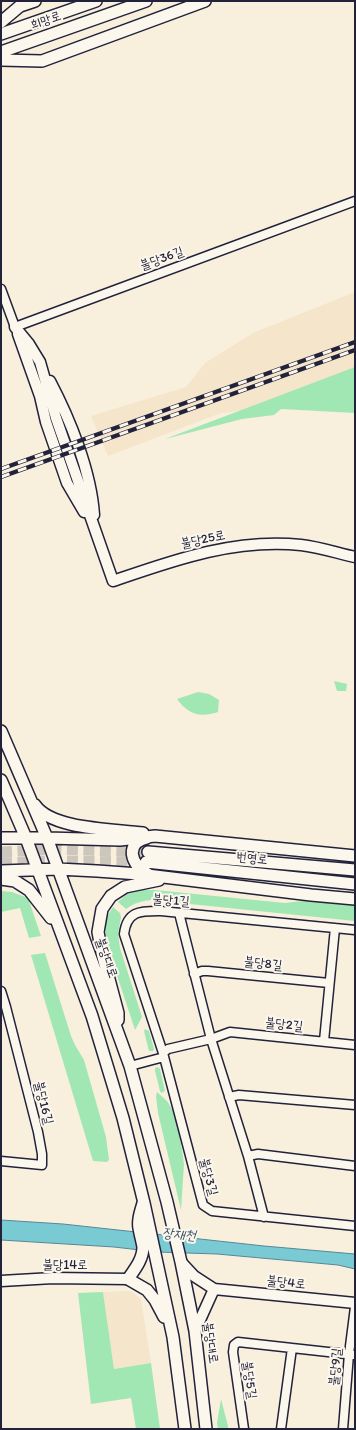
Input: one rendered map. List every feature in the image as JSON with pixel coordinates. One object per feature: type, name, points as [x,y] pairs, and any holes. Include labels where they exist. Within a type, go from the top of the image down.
[{"type":"main road","points":[[1,22],[20,6],[35,1]]},
{"type":"main road","points":[[1,34],[96,1]]},
{"type":"main road","name":"희망로","points":[[1,52],[146,1]]},
{"type":"main road","points":[[1,60],[42,61],[205,1]]},
{"type":"main road","name":"불당대로","points":[[1,731],[47,838],[130,1066],[167,1202],[181,1262],[195,1331],[206,1429]]},
{"type":"main road","points":[[1,781],[26,838],[92,1016],[123,1118],[144,1203],[171,1330],[186,1429]]},
{"type":"main road","points":[[31,800],[42,812],[65,823],[88,828],[355,856]]},
{"type":"main road","points":[[1,838],[120,840],[155,836]]},
{"type":"main road","points":[[151,876],[136,866],[133,858],[133,852],[136,843],[141,839],[155,836]]},
{"type":"main road","name":"번영로","points":[[355,870],[147,857],[355,884]]},
{"type":"main road","points":[[1,871],[37,869],[97,871],[355,899]]},
{"type":"main road","points":[[119,1036],[118,1013],[98,932],[102,909],[111,896],[125,887],[165,878]]},
{"type":"main road","points":[[1,879],[15,881],[29,890],[48,914],[65,942]]},
{"type":"main road","points":[[144,1203],[139,1214],[138,1226],[143,1247],[141,1258],[128,1278],[147,1290],[155,1300],[171,1330]]},
{"type":"street","name":"불당36길","points":[[15,327],[355,201]]},
{"type":"street","points":[[1,289],[40,396],[46,422],[67,483],[94,531]]},
{"type":"street","points":[[15,327],[29,344],[40,362],[56,418],[94,531]]},
{"type":"street","name":"불당25로","points":[[94,531],[113,581],[173,560],[211,550],[250,544],[301,545],[355,557]]},
{"type":"street","name":"불당1길","points":[[163,1055],[124,934],[125,926],[130,917],[140,911],[161,911],[355,930]]},
{"type":"street","points":[[179,913],[211,1039],[248,1156],[264,1217]]},
{"type":"street","points":[[324,1041],[335,928]]},
{"type":"street","name":"불당8길","points":[[194,974],[202,971],[208,971],[329,983]]},
{"type":"street","name":"불당16길","points":[[1,991],[4,1009],[38,1132],[42,1154],[42,1165],[1,1161]]},
{"type":"street","name":"불당2길","points":[[130,1066],[163,1055],[168,1049],[211,1039],[230,1032],[355,1045]]},
{"type":"street","name":"불당3길","points":[[163,1055],[203,1205],[212,1211],[355,1226]]},
{"type":"street","points":[[229,1097],[239,1095],[355,1105]]},
{"type":"street","points":[[248,1156],[258,1154],[355,1166]]},
{"type":"street","points":[[181,1262],[194,1276],[214,1288],[195,1331]]},
{"type":"street","name":"불당14로","points":[[1,1281],[53,1278],[128,1278]]},
{"type":"street","name":"불당4로","points":[[214,1288],[355,1303]]},
{"type":"street","name":"불당9길","points":[[343,1429],[352,1355],[355,1308]]},
{"type":"street","name":"불당5길","points":[[244,1429],[234,1352],[234,1345],[238,1342],[352,1355]]},
{"type":"street","points":[[281,1429],[292,1348]]},
{"type":"shaded area","points":[[355,292],[355,400],[221,413],[108,456],[91,416],[186,387],[205,363],[253,333]]},
{"type":"shaded area","points":[[130,1291],[141,1299],[151,1363],[114,1369],[103,1292]]},
{"type":"green space","points":[[355,367],[355,413],[281,409],[274,415],[242,419],[165,439]]},
{"type":"green space","points":[[334,681],[347,684],[346,691],[337,691]]},
{"type":"green space","points":[[198,692],[209,694],[219,700],[218,712],[205,715],[194,713],[185,708],[177,699]]},
{"type":"green space","points":[[139,890],[155,890],[285,903],[311,900],[355,904],[355,921],[151,900],[132,905],[126,909],[118,902],[128,893]]},
{"type":"green space","points":[[1,891],[12,892],[28,898],[41,936],[29,938],[20,908],[1,912]]},
{"type":"green space","points":[[113,907],[120,913],[121,917],[118,934],[120,948],[142,1017],[135,1030],[110,954],[106,936],[105,925],[107,917]]},
{"type":"green space","points":[[45,953],[71,1036],[84,1060],[106,1137],[109,1160],[107,1162],[93,1161],[31,955]]},
{"type":"green space","points":[[145,1029],[149,1031],[154,1049],[153,1051],[149,1051],[144,1031]]},
{"type":"green space","points":[[158,1067],[160,1069],[165,1091],[161,1093],[155,1071],[155,1068]]},
{"type":"green space","points":[[157,1092],[167,1101],[175,1114],[178,1124],[184,1164],[181,1210],[158,1113]]},
{"type":"green space","points":[[103,1292],[114,1369],[151,1363],[160,1429],[136,1429],[131,1398],[91,1404],[78,1293]]},
{"type":"green space","points":[[221,1399],[228,1429],[218,1429],[217,1423]]},
{"type":"water","points":[[1,1220],[63,1224],[264,1246],[355,1254],[355,1269],[338,1265],[217,1254],[157,1252],[114,1247],[1,1240]]},
{"type":"tunnel","points":[[1,852],[57,849],[148,852]]},
{"type":"tunnel","points":[[1,863],[60,861],[144,862]]},
{"type":"railway","points":[[1,469],[355,342]]},
{"type":"railway","points":[[1,477],[355,350]]},
{"type":"water label","name":"장재천","points":[[179,1235]]}]
